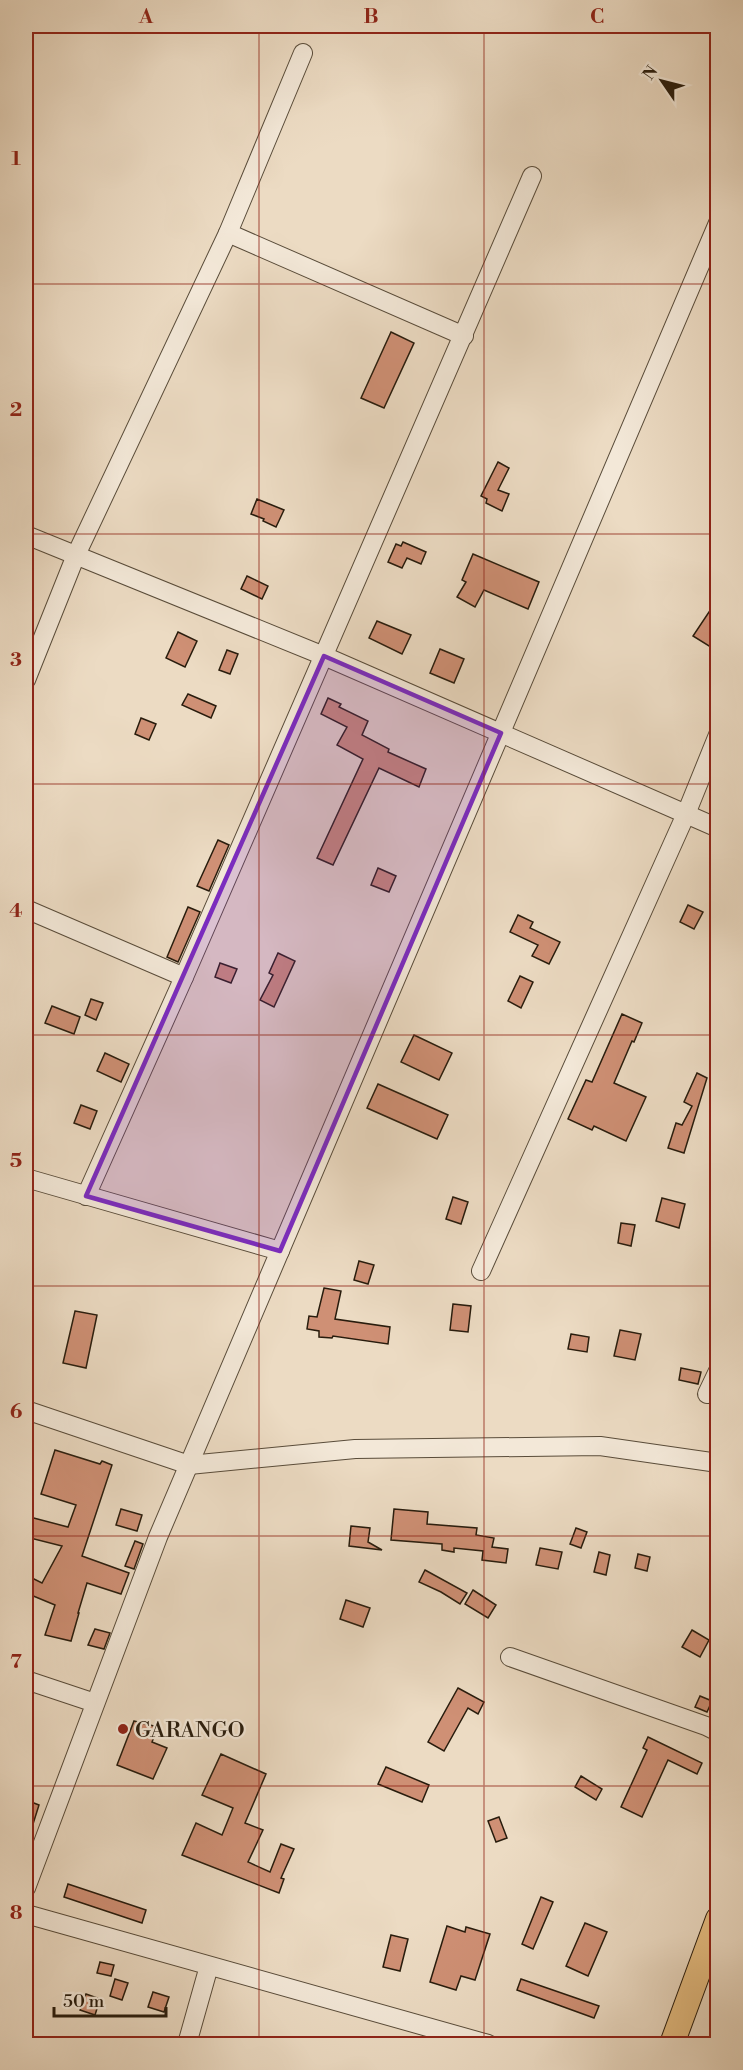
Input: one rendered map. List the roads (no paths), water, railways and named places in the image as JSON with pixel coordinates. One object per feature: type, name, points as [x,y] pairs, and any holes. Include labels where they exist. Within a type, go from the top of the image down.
[{"type":"main road","points":[[672,2044],[717,1919]]},
{"type":"street","points":[[26,680],[76,555],[228,232],[303,53]]},
{"type":"street","points":[[86,1196],[184,977],[532,176]]},
{"type":"street","points":[[26,1888],[158,1537],[717,223]]},
{"type":"street","points":[[228,232],[464,336]]},
{"type":"street","points":[[26,535],[324,656],[717,828]]},
{"type":"street","points":[[481,1271],[686,814],[717,735]]},
{"type":"street","points":[[26,909],[184,977]]},
{"type":"street","points":[[26,1178],[280,1251]]},
{"type":"street","points":[[707,1394],[717,1371]]},
{"type":"street","points":[[26,1410],[189,1465],[355,1449],[589,1446],[717,1463]]},
{"type":"street","points":[[510,1657],[706,1726],[717,1732]]},
{"type":"street","points":[[26,1680],[95,1704]]},
{"type":"street","points":[[26,1914],[465,2041],[488,2044]]},
{"type":"street","points":[[187,2044],[209,1966]]},
{"type":"place","name":"GARANGO","points":[[123,1729]]}]
